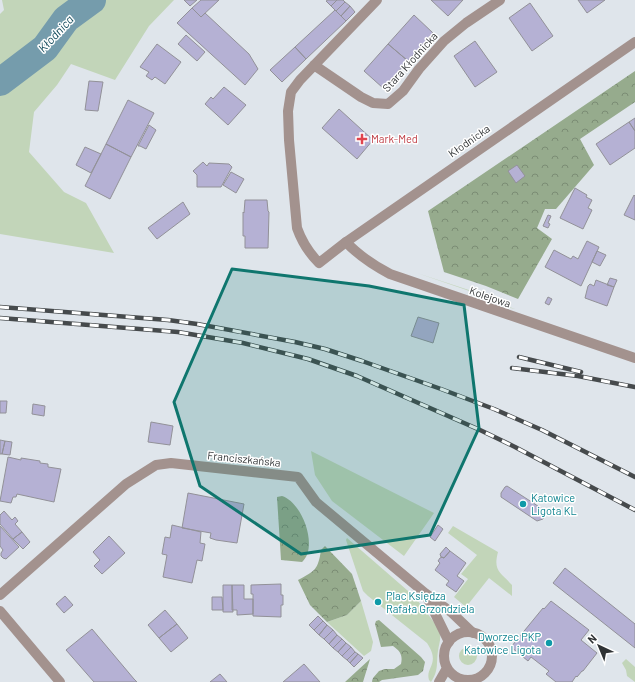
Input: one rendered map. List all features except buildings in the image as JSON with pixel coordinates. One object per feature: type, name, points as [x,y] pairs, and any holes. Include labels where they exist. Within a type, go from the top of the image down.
[{"type":"street","points":[[314,65],[378,0]]},
{"type":"street","name":"Stara Kłodnicka","points":[[314,65],[367,100],[373,103],[388,104],[403,91],[419,69],[444,41],[466,23],[500,0]]},
{"type":"street","name":"Kłodnicka","points":[[314,65],[291,92],[288,111],[289,140],[297,228],[303,242],[319,263],[346,242],[635,42]]},
{"type":"street","name":"Kolejowa","points":[[346,242],[363,258],[374,266],[390,274],[635,358]]},
{"type":"street","name":"Franciszkańska","points":[[0,595],[126,484],[156,465],[171,463],[298,477],[316,502],[425,593],[452,612],[473,633]]},
{"type":"street","points":[[425,593],[449,642]]},
{"type":"street","points":[[0,611],[60,682]]},
{"type":"street","points":[[473,633],[482,637],[488,642],[491,649],[492,660],[488,669],[480,677],[462,681],[447,668],[444,656],[449,642],[455,637],[461,634],[473,633]]},
{"type":"street","points":[[439,682],[447,668]]},
{"type":"highlighted area","points":[[232,269],[369,286],[464,305],[479,428],[430,535],[301,554],[200,486],[174,402]]},
{"type":"green space","points":[[2,0],[174,0],[149,26],[115,80],[71,64],[57,85],[34,112],[29,152],[64,192],[86,203],[114,253],[0,234],[0,14],[4,10]]},
{"type":"green space","points":[[635,71],[635,102],[580,139],[594,165],[556,209],[545,209],[537,228],[552,239],[518,299],[486,286],[444,272],[428,211]]},
{"type":"green space","points":[[417,273],[484,295],[501,304],[515,309],[500,305],[484,296]]},
{"type":"green space","points":[[311,451],[434,513],[404,556],[332,501],[315,475]]},
{"type":"green space","points":[[282,496],[296,507],[306,526],[309,546],[307,555],[302,562],[281,560],[277,497]]},
{"type":"green space","points":[[453,526],[498,552],[496,563],[497,567],[501,574],[512,585],[512,596],[489,578],[466,607],[454,597],[468,579],[461,574],[477,555],[448,533]]},
{"type":"green space","points":[[347,538],[415,597],[439,629],[440,638],[437,667],[431,682],[428,676],[433,661],[433,656],[427,643],[363,591],[346,540]]},
{"type":"green space","points":[[325,546],[352,574],[361,601],[347,615],[327,622],[310,605],[298,580],[315,569],[319,562],[321,550]]},
{"type":"green space","points":[[361,601],[373,642],[371,651],[364,656],[327,622],[347,615]]},
{"type":"green space","points":[[379,620],[425,662],[423,671],[418,675],[372,682],[373,678],[379,671],[394,669],[401,664],[402,661],[400,654],[393,646],[381,647],[375,624],[376,621]]},
{"type":"green space","points":[[464,647],[472,647],[477,652],[475,663],[472,665],[464,665],[459,660],[459,652]]},
{"type":"green space","points":[[370,659],[363,682],[345,682]]},
{"type":"green space","points":[[626,659],[635,667],[635,682],[627,676],[626,670],[622,663]]},
{"type":"waterway","name":"Kłodnica","points":[[0,82],[45,48],[66,19],[92,0]]},
{"type":"railway","points":[[0,307],[168,320],[295,342],[325,349],[494,409],[542,430],[635,477]]},
{"type":"railway","points":[[0,318],[178,332],[243,343],[308,359],[357,376],[480,430],[635,510]]},
{"type":"railway","points":[[519,357],[581,372]]},
{"type":"railway","points":[[512,368],[578,376],[635,387]]},
{"type":"place","name":"Mark-Med","points":[[362,139]]},
{"type":"place","name":"Katowice Ligota KL","points":[[523,504]]},
{"type":"place","name":"Plac Księdza Rafała Grzondziela","points":[[378,602]]},
{"type":"place","name":"Dworzec PKP Katowice Ligota","points":[[549,643]]}]
